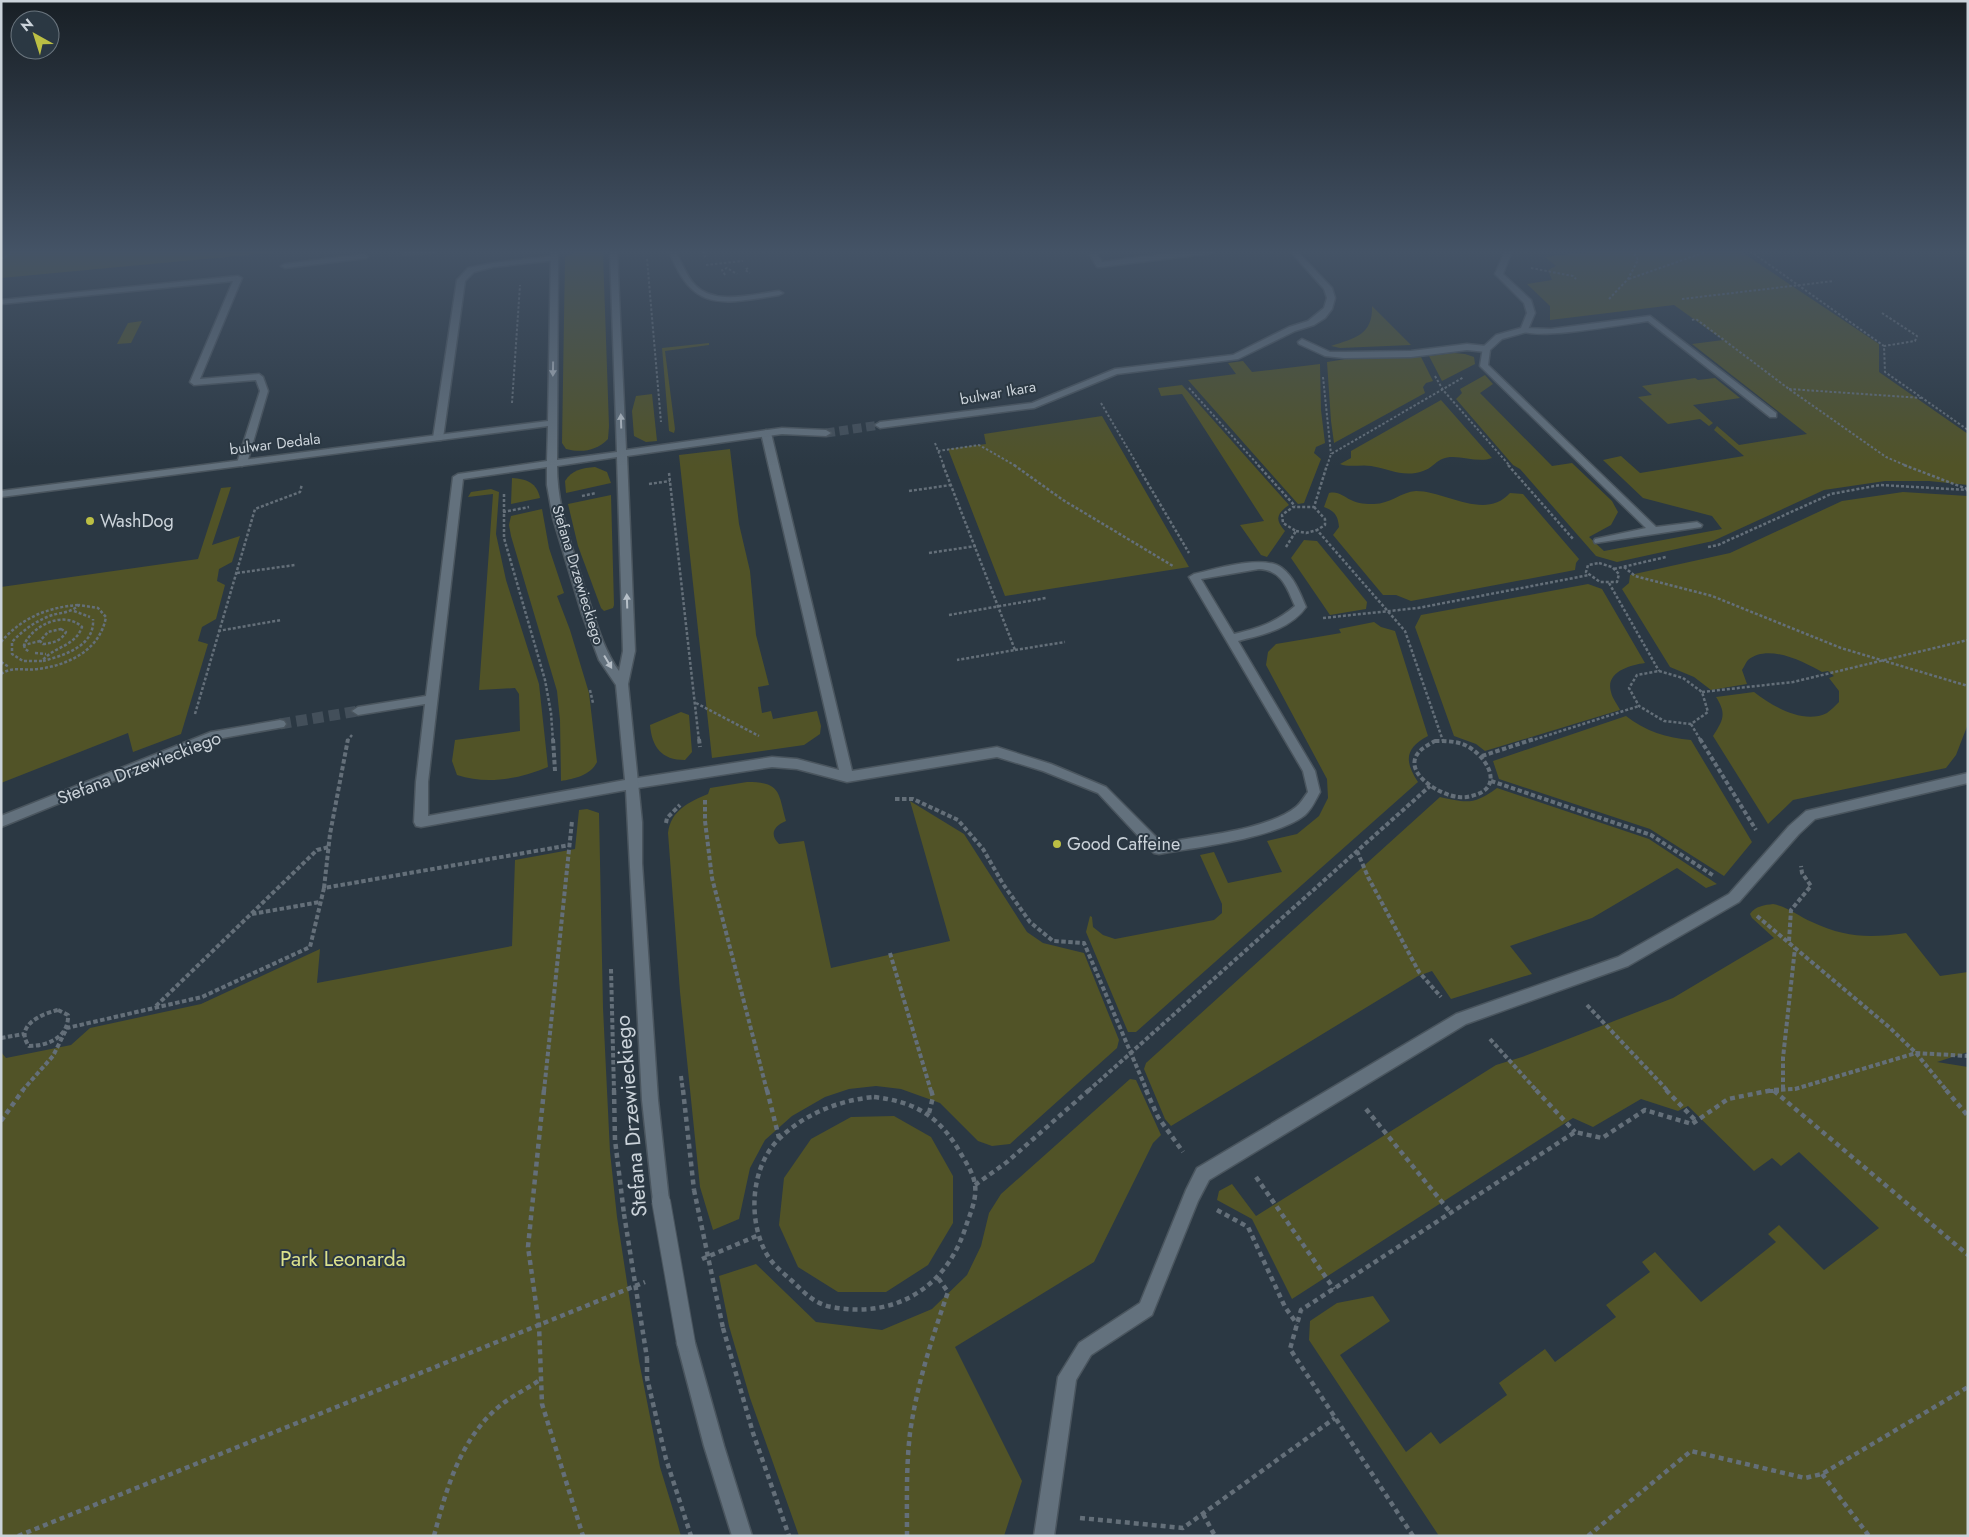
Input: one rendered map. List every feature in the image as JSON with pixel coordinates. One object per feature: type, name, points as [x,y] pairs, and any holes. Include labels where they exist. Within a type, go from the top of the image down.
[{"type":"street","points":[[219,323],[194,382],[259,377],[264,391],[242,463]]},
{"type":"street","points":[[438,438],[455,323]]},
{"type":"street","name":"Stefana Drzewieckiego","points":[[553,323],[551,464],[552,485],[558,518],[588,614],[605,660],[622,684]]},
{"type":"street","name":"Stefana Drzewieckiego","points":[[617,323],[629,651],[622,684],[631,784],[650,1100],[661,1201],[686,1343],[714,1446],[742,1536]]},
{"type":"street","name":"bulwar Ikara","points":[[880,425],[1034,405],[1115,372],[1235,357],[1292,329],[1311,323]]},
{"type":"street","points":[[1524,330],[1527,323]]},
{"type":"street","points":[[1614,323],[1551,331],[1524,330],[1499,337],[1486,349],[1484,366],[1654,530]]},
{"type":"street","points":[[1657,324],[1773,414]]},
{"type":"street","points":[[1302,342],[1328,354],[1344,355],[1411,354],[1467,347],[1486,349]]},
{"type":"street","name":"bulwar Dedala","points":[[1,494],[552,423]]},
{"type":"street","points":[[826,432],[782,431],[458,476],[422,782],[421,822],[557,796],[772,762],[797,764],[847,776],[997,752],[1048,767],[1102,790],[1158,849],[1228,836],[1286,821],[1302,811],[1314,792],[1309,771],[1194,577],[1263,565],[1274,568],[1283,576],[1294,591],[1301,606],[1284,622],[1260,632],[1231,639]]},
{"type":"street","points":[[766,433],[847,776]]},
{"type":"street","points":[[1599,541],[1654,530],[1697,525]]},
{"type":"street","points":[[358,711],[432,699]]},
{"type":"street","name":"Stefana Drzewieckiego","points":[[1,822],[215,735],[280,724]]},
{"type":"street","points":[[1044,1536],[1067,1376],[1086,1349],[1146,1309],[1192,1196],[1203,1174],[1465,1017],[1623,962],[1734,898],[1796,828],[1811,815],[1968,778]]},
{"type":"path","points":[[509,429],[514,388],[518,323]]},
{"type":"path","points":[[652,323],[658,394],[670,481],[700,751]]},
{"type":"path","points":[[1657,324],[1667,323]]},
{"type":"path","points":[[1701,323],[1789,389],[1886,457],[1968,490]]},
{"type":"path","points":[[1852,323],[1884,346],[1915,341],[1917,336],[1898,323]]},
{"type":"path","points":[[1884,346],[1885,372],[1968,430]]},
{"type":"path","points":[[1173,365],[1186,386],[1296,507]]},
{"type":"path","points":[[1331,454],[1484,366]]},
{"type":"path","points":[[1314,508],[1331,454],[1324,410],[1323,374]]},
{"type":"path","points":[[1088,383],[1202,576]]},
{"type":"path","points":[[1789,389],[1923,398]]},
{"type":"path","points":[[1443,390],[1575,542]]},
{"type":"path","points":[[925,419],[1015,650]]},
{"type":"path","points":[[938,451],[979,445],[1004,458],[1063,500],[1180,570]]},
{"type":"path","points":[[505,470],[504,538],[545,680],[550,704],[557,796],[572,812],[528,1247],[539,1325],[542,1404],[583,1536]]},
{"type":"path","points":[[644,484],[670,481]]},
{"type":"path","points":[[188,746],[218,631],[255,510],[300,492],[302,484]]},
{"type":"path","points":[[909,491],[951,485]]},
{"type":"path","points":[[1699,550],[1718,545],[1830,494],[1880,485],[1968,490]]},
{"type":"path","points":[[576,497],[602,492]]},
{"type":"path","points":[[503,512],[532,506]]},
{"type":"path","points":[[1296,507],[1314,508],[1325,519],[1325,525],[1317,530],[1296,531],[1284,523],[1282,515],[1286,510],[1296,507]]},
{"type":"path","points":[[1317,530],[1405,631],[1444,741]]},
{"type":"path","points":[[1274,568],[1296,531]]},
{"type":"path","points":[[929,553],[976,546]]},
{"type":"path","points":[[1588,556],[1594,564]]},
{"type":"path","points":[[1614,569],[1671,556]]},
{"type":"path","points":[[1599,563],[1614,569],[1620,574],[1617,582],[1608,583],[1594,580],[1586,572],[1588,565],[1594,564],[1599,563]]},
{"type":"path","points":[[237,573],[295,565]]},
{"type":"path","points":[[1624,567],[1635,576],[1712,596],[1841,648],[1968,686]]},
{"type":"path","points":[[1284,622],[1388,612],[1589,575]]},
{"type":"path","points":[[1608,583],[1659,671]]},
{"type":"path","points":[[949,615],[1046,598]]},
{"type":"path","points":[[73,611],[79,605]]},
{"type":"path","points":[[1,662],[10,668],[32,670],[61,663],[89,648],[102,634],[106,625],[104,613],[93,606],[58,607],[33,616],[15,628],[2,640]]},
{"type":"path","points":[[73,611],[91,618],[94,628],[78,648],[56,658],[42,661],[28,662],[18,660],[12,654],[12,642],[24,629],[54,614],[73,611]]},
{"type":"path","points":[[30,652],[25,649],[24,645],[28,635],[41,626],[60,620],[77,622],[82,627],[77,638],[66,646],[46,654],[35,653]]},
{"type":"path","points":[[218,631],[281,620]]},
{"type":"path","points":[[24,645],[40,641],[43,644],[54,643],[64,637],[66,632],[61,629],[51,630],[42,635],[40,641]]},
{"type":"path","points":[[91,634],[102,634]]},
{"type":"path","points":[[1702,692],[1793,682],[1968,640]]},
{"type":"path","points":[[957,660],[1065,642]]},
{"type":"path","points":[[42,661],[46,654]]},
{"type":"path","points":[[1,674],[10,668]]},
{"type":"path","points":[[1659,671],[1682,678],[1702,692],[1708,712],[1691,724],[1664,721],[1639,706],[1629,688],[1637,675],[1659,671]]},
{"type":"path","points":[[590,687],[595,712]]},
{"type":"path","points":[[695,703],[780,748],[797,764]]},
{"type":"path","points":[[1482,756],[1639,706]]},
{"type":"path","points":[[1,1121],[28,1083],[53,1056],[66,1028],[69,1021],[68,1015],[58,1010],[41,1014],[27,1027],[23,1039],[26,1043],[35,1047],[49,1043],[66,1028],[202,997],[310,947],[324,888],[329,846],[347,741],[354,731],[369,723],[384,707]]},
{"type":"path","points":[[1691,724],[1771,856]]},
{"type":"path","points":[[1435,741],[1444,741],[1468,746],[1482,756],[1490,769],[1491,781],[1484,791],[1471,797],[1454,797],[1436,791],[1423,780],[1415,768],[1415,756],[1422,746],[1435,741]]},
{"type":"path","points":[[1491,781],[1651,835],[1719,880],[1734,898],[1889,1027],[1916,1053],[1968,1116]]},
{"type":"path","points":[[975,1185],[1007,1162],[1132,1053],[1430,786]]},
{"type":"path","points":[[705,792],[705,821],[712,878],[779,1138]]},
{"type":"path","points":[[894,799],[913,799],[958,820],[983,849],[1030,922],[1054,941],[1084,943],[1158,1117],[1188,1160],[1203,1174]]},
{"type":"path","points":[[664,831],[667,818],[686,800]]},
{"type":"path","points":[[324,888],[570,845]]},
{"type":"path","points":[[156,1007],[316,850],[329,846]]},
{"type":"path","points":[[1357,851],[1368,877],[1419,972],[1576,1132],[1602,1138],[1645,1110],[1692,1124],[1728,1099],[1773,1090],[1795,1089],[1916,1053],[1968,1056]]},
{"type":"path","points":[[1789,942],[1791,910],[1812,886],[1802,872],[1802,863]]},
{"type":"path","points":[[252,914],[320,902]]},
{"type":"path","points":[[1783,1089],[1783,1058],[1795,947]]},
{"type":"path","points":[[890,952],[933,1097],[929,1113]]},
{"type":"path","points":[[610,967],[615,1140],[624,1214],[647,1358],[647,1378],[666,1459],[691,1536]]},
{"type":"path","points":[[1566,982],[1696,1121]]},
{"type":"path","points":[[1,1038],[24,1034]]},
{"type":"path","points":[[680,1066],[694,1190],[723,1328],[733,1369],[761,1459],[789,1536]]},
{"type":"path","points":[[1348,1087],[1451,1214]]},
{"type":"path","points":[[1773,1090],[1968,1255]]},
{"type":"path","points":[[890,1098],[917,1106],[929,1113],[949,1135],[963,1156],[975,1185],[964,1240],[949,1265],[938,1278],[918,1294],[893,1305],[871,1310],[831,1308],[814,1300],[778,1269],[766,1253],[759,1235],[753,1208],[757,1183],[765,1161],[779,1138],[812,1114],[846,1100],[890,1098]]},
{"type":"path","points":[[1413,1536],[1290,1349],[1302,1310],[1576,1132]]},
{"type":"path","points":[[1238,1152],[1334,1290]]},
{"type":"path","points":[[1192,1196],[1248,1228],[1285,1307],[1298,1324]]},
{"type":"path","points":[[907,1536],[908,1454],[912,1423],[925,1362],[948,1292],[938,1278]]},
{"type":"path","points":[[18,1536],[539,1325]]},
{"type":"path","points":[[434,1536],[445,1491],[466,1443],[480,1425],[497,1409],[540,1380]]},
{"type":"path","points":[[1588,1536],[1691,1451],[1805,1478],[1822,1474],[1968,1387]]},
{"type":"path","points":[[1048,1514],[1183,1528],[1335,1418]]},
{"type":"path","points":[[1822,1474],[1869,1536]]},
{"type":"path","points":[[1203,1514],[1215,1536]]},
{"type":"green space","points":[[128,323],[141,323],[131,343],[117,344]]},
{"type":"green space","points":[[564,323],[605,323],[608,439],[599,446],[583,451],[566,449],[562,443]]},
{"type":"green space","points":[[1369,323],[1389,323],[1411,345],[1340,348],[1331,346],[1361,334]]},
{"type":"green space","points":[[1699,323],[1847,323],[1879,344],[1879,372],[1968,434],[1968,485],[1929,481],[1885,481],[1824,490],[1713,541],[1617,562],[1596,556],[1456,399],[1462,393],[1460,389],[1485,375],[1493,384],[1480,393],[1552,466],[1572,463],[1612,501],[1618,512],[1611,525],[1589,537],[1604,551],[1722,529],[1712,516],[1643,498],[1603,460],[1621,456],[1640,473],[1744,456],[1714,430],[1717,426],[1739,445],[1807,434],[1692,344],[1723,340]]},
{"type":"green space","points":[[709,343],[709,345],[665,351],[675,429],[674,433],[669,431],[662,348]]},
{"type":"green space","points":[[1454,353],[1474,357],[1475,364],[1442,381],[1429,356]]},
{"type":"green space","points":[[1421,357],[1433,381],[1426,383],[1423,387],[1425,393],[1334,443],[1327,362],[1352,358]]},
{"type":"green space","points":[[1243,361],[1252,372],[1320,364],[1321,410],[1325,443],[1316,447],[1314,453],[1321,459],[1304,503],[1298,504],[1188,380],[1236,374],[1228,363]]},
{"type":"green space","points":[[1695,378],[1698,380],[1715,378],[1740,398],[1693,405],[1713,423],[1709,426],[1700,419],[1668,424],[1638,397],[1652,395],[1642,386]]},
{"type":"green space","points":[[1182,385],[1289,505],[1281,511],[1278,517],[1285,531],[1267,557],[1261,555],[1240,525],[1264,521],[1182,394],[1161,396],[1158,388]]},
{"type":"green space","points":[[652,394],[657,441],[646,442],[634,436],[632,411],[636,396]]},
{"type":"green space","points":[[1441,400],[1492,458],[1482,460],[1450,457],[1441,460],[1427,470],[1409,474],[1371,466],[1340,464],[1351,458],[1351,451]]},
{"type":"green space","points":[[1102,416],[1189,567],[1005,596],[948,449],[986,444],[984,434]]},
{"type":"green space","points":[[730,449],[739,524],[750,571],[756,635],[769,685],[758,687],[762,713],[771,711],[773,719],[817,711],[821,726],[820,734],[804,745],[712,758],[679,455]]},
{"type":"green space","points":[[595,467],[607,472],[611,483],[566,493],[565,481],[571,474],[582,469]]},
{"type":"green space","points":[[512,478],[522,479],[534,485],[540,498],[511,504]]},
{"type":"green space","points":[[231,487],[212,545],[240,536],[232,562],[219,569],[217,581],[225,585],[216,619],[202,627],[198,641],[208,644],[181,734],[133,752],[128,733],[1,783],[1,587],[198,559],[221,488]]},
{"type":"green space","points":[[491,489],[499,492],[496,534],[506,580],[539,684],[548,767],[526,775],[480,780],[457,775],[452,761],[455,740],[520,731],[519,694],[515,688],[479,690],[493,494],[468,497],[471,492]]},
{"type":"green space","points":[[1416,491],[1428,492],[1477,505],[1500,501],[1510,493],[1523,494],[1579,559],[1575,570],[1411,601],[1396,595],[1383,595],[1333,535],[1339,527],[1338,520],[1331,510],[1324,507],[1329,493],[1338,493],[1357,502],[1374,504]]},
{"type":"green space","points":[[1903,492],[1968,496],[1968,724],[1956,755],[1946,768],[1793,800],[1768,824],[1713,736],[1719,726],[1723,713],[1716,697],[1754,692],[1788,712],[1808,717],[1818,716],[1827,713],[1839,702],[1839,691],[1829,678],[1834,676],[1828,671],[1822,672],[1796,659],[1765,653],[1756,655],[1746,662],[1742,670],[1747,684],[1711,690],[1694,677],[1670,667],[1622,589],[1629,583],[1630,575],[1730,553],[1842,501]]},
{"type":"green space","points":[[611,495],[614,605],[613,608],[604,611],[601,608],[578,546],[568,504]]},
{"type":"green space","points":[[542,509],[549,548],[564,593],[557,596],[570,630],[589,693],[597,762],[591,770],[577,778],[561,781],[560,720],[557,691],[509,525],[511,516]]},
{"type":"green space","points":[[1304,540],[1317,541],[1367,602],[1366,609],[1330,615],[1291,558]]},
{"type":"green space","points":[[1588,584],[1602,589],[1645,663],[1626,668],[1612,679],[1610,685],[1612,694],[1620,710],[1485,751],[1476,744],[1454,736],[1415,627],[1421,615]]},
{"type":"green space","points":[[1374,622],[1381,627],[1395,631],[1428,736],[1415,745],[1409,756],[1410,768],[1418,782],[1136,1032],[1128,1032],[1086,932],[1090,916],[1092,917],[1093,927],[1103,935],[1115,939],[1214,920],[1222,913],[1222,904],[1200,855],[1214,852],[1228,883],[1282,872],[1267,841],[1297,834],[1319,816],[1328,798],[1327,779],[1266,665],[1268,652],[1276,644],[1341,633],[1339,629]]},
{"type":"green space","points":[[681,712],[689,715],[692,752],[685,760],[670,758],[659,751],[653,740],[650,725]]},
{"type":"green space","points":[[1626,716],[1641,726],[1657,733],[1673,738],[1691,740],[1752,842],[1724,876],[1650,829],[1499,779],[1493,761]]},
{"type":"green space","points":[[747,782],[766,784],[772,787],[779,796],[786,821],[778,825],[774,831],[774,837],[779,844],[804,841],[831,968],[950,941],[910,801],[964,834],[1027,932],[1043,943],[1084,953],[1119,1040],[1117,1048],[1010,1144],[992,1146],[978,1141],[940,1103],[901,1089],[876,1086],[849,1089],[825,1097],[792,1116],[765,1140],[750,1168],[739,1219],[713,1230],[700,1187],[680,992],[668,833],[673,818],[677,813],[694,800],[708,794],[710,788]]},
{"type":"green space","points":[[1497,788],[1649,839],[1717,884],[1706,888],[1677,868],[1592,918],[1510,946],[1532,974],[1451,999],[1432,971],[1418,976],[1171,1126],[1165,1119],[1144,1069],[1146,1063],[1440,797],[1457,801],[1470,801],[1489,794]]},
{"type":"green space","name":"Park Leonarda","points":[[587,809],[599,813],[603,1008],[610,1152],[617,1217],[639,1361],[660,1467],[681,1536],[1,1536],[1,1052],[6,1058],[71,1045],[90,1028],[201,1004],[320,949],[317,983],[512,946],[515,860],[575,849],[579,810]]},
{"type":"green space","points":[[1773,904],[1824,927],[1847,934],[1881,936],[1906,933],[1940,976],[1968,972],[1968,1052],[1937,1062],[1968,1067],[1968,1536],[1439,1536],[1309,1340],[1310,1321],[1337,1303],[1373,1296],[1390,1321],[1340,1355],[1406,1452],[1431,1432],[1440,1444],[1507,1395],[1499,1383],[1545,1349],[1555,1362],[1616,1317],[1606,1305],[1650,1272],[1642,1262],[1655,1252],[1701,1302],[1776,1242],[1768,1234],[1779,1225],[1824,1270],[1879,1228],[1799,1152],[1781,1166],[1772,1158],[1754,1171],[1688,1106],[1678,1111],[1641,1099],[1593,1127],[1573,1118],[1292,1299],[1252,1219],[1217,1200],[1219,1191],[1232,1184],[1256,1216],[1496,1065],[1522,1057],[1673,998],[1774,938],[1750,914],[1757,908]]},
{"type":"green space","points":[[1130,1079],[1136,1080],[1161,1135],[1153,1143],[1094,1262],[955,1347],[1022,1481],[1004,1536],[799,1536],[750,1398],[729,1326],[719,1276],[756,1264],[816,1322],[882,1330],[932,1309],[967,1275],[981,1246],[989,1213],[1001,1194]]},
{"type":"green space","points":[[894,1116],[931,1137],[953,1176],[953,1223],[928,1265],[886,1292],[838,1292],[798,1267],[779,1225],[784,1178],[811,1139],[851,1117]]},
{"type":"tunnel","points":[[826,433],[880,425]]},
{"type":"tunnel","points":[[280,724],[358,711]]},
{"type":"place","name":"WashDog","points":[[90,521]]},
{"type":"place","name":"Good Caffeine","points":[[1057,844]]}]
